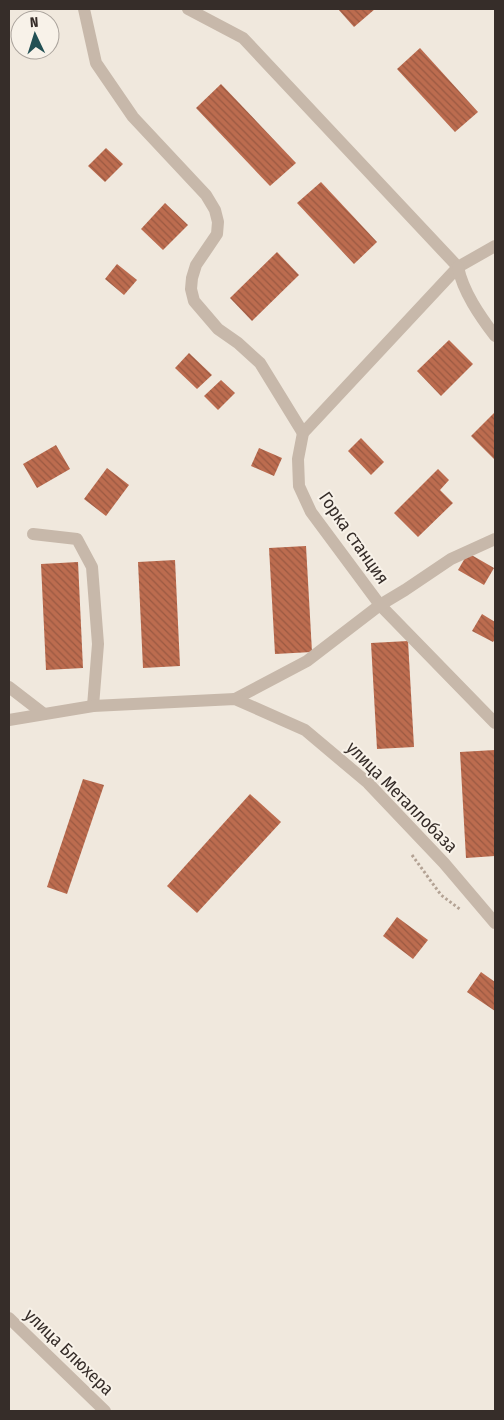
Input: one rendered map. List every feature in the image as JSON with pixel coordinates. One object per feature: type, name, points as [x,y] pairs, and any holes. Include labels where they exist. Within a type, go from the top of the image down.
[{"type":"street","points":[[84,9],[96,63],[133,117],[206,195],[215,210],[218,222],[217,234],[196,265],[191,289],[194,301],[218,329],[238,343],[260,363],[303,433],[458,267],[495,246]]},
{"type":"street","points":[[188,9],[243,38],[458,267],[460,279],[495,336]]},
{"type":"street","points":[[482,253],[495,258]]},
{"type":"street","name":"Горка станция","points":[[303,433],[298,459],[299,486],[311,512],[380,605],[495,723]]},
{"type":"street","points":[[33,534],[77,539],[92,567],[98,644],[93,706]]},
{"type":"street","points":[[235,699],[307,661],[380,605],[452,559],[495,538]]},
{"type":"street","points":[[9,687],[44,714]]},
{"type":"street","name":"улица Металлобаза","points":[[9,720],[93,706],[235,699],[305,730],[368,783],[444,862],[495,923]]},
{"type":"street","name":"улица Блюхера","points":[[9,1318],[105,1411]]},
{"type":"path","points":[[412,855],[441,895],[464,912]]},
{"type":"building","points":[[338,9],[375,9],[354,27]]},
{"type":"building","points":[[420,48],[478,112],[455,132],[397,69]]},
{"type":"building","points":[[221,84],[296,163],[270,186],[196,108]]},
{"type":"building","points":[[106,148],[123,164],[105,182],[88,166]]},
{"type":"building","points":[[321,182],[377,242],[354,264],[297,203]]},
{"type":"building","points":[[165,203],[188,225],[163,250],[141,229]]},
{"type":"building","points":[[277,252],[299,275],[252,321],[230,298]]},
{"type":"building","points":[[117,264],[137,280],[124,295],[105,279]]},
{"type":"building","points":[[449,340],[473,364],[441,396],[417,371]]},
{"type":"building","points":[[189,353],[212,375],[197,389],[175,368]]},
{"type":"building","points":[[221,380],[235,393],[218,410],[204,396]]},
{"type":"building","points":[[495,412],[495,460],[471,436]]},
{"type":"building","points":[[361,438],[384,462],[371,475],[348,451]]},
{"type":"building","points":[[56,445],[70,469],[37,488],[23,464]]},
{"type":"building","points":[[259,448],[282,458],[274,476],[251,466]]},
{"type":"building","points":[[107,468],[129,485],[106,516],[84,499]]},
{"type":"building","points":[[438,469],[449,480],[440,490],[453,503],[418,537],[394,513]]},
{"type":"building","points":[[306,546],[312,652],[275,654],[269,548]]},
{"type":"building","points":[[468,553],[494,568],[484,585],[458,570]]},
{"type":"building","points":[[175,560],[180,666],[143,668],[138,562]]},
{"type":"building","points":[[78,562],[83,668],[46,670],[41,564]]},
{"type":"building","points":[[482,614],[495,622],[495,639],[493,642],[472,631]]},
{"type":"building","points":[[408,641],[414,747],[377,749],[371,643]]},
{"type":"building","points":[[495,750],[495,856],[466,858],[460,752]]},
{"type":"building","points":[[83,779],[104,785],[67,894],[47,887]]},
{"type":"building","points":[[250,794],[281,822],[197,913],[167,886]]},
{"type":"building","points":[[397,917],[428,940],[413,959],[383,936]]},
{"type":"building","points":[[481,972],[495,982],[495,1011],[467,992]]}]
